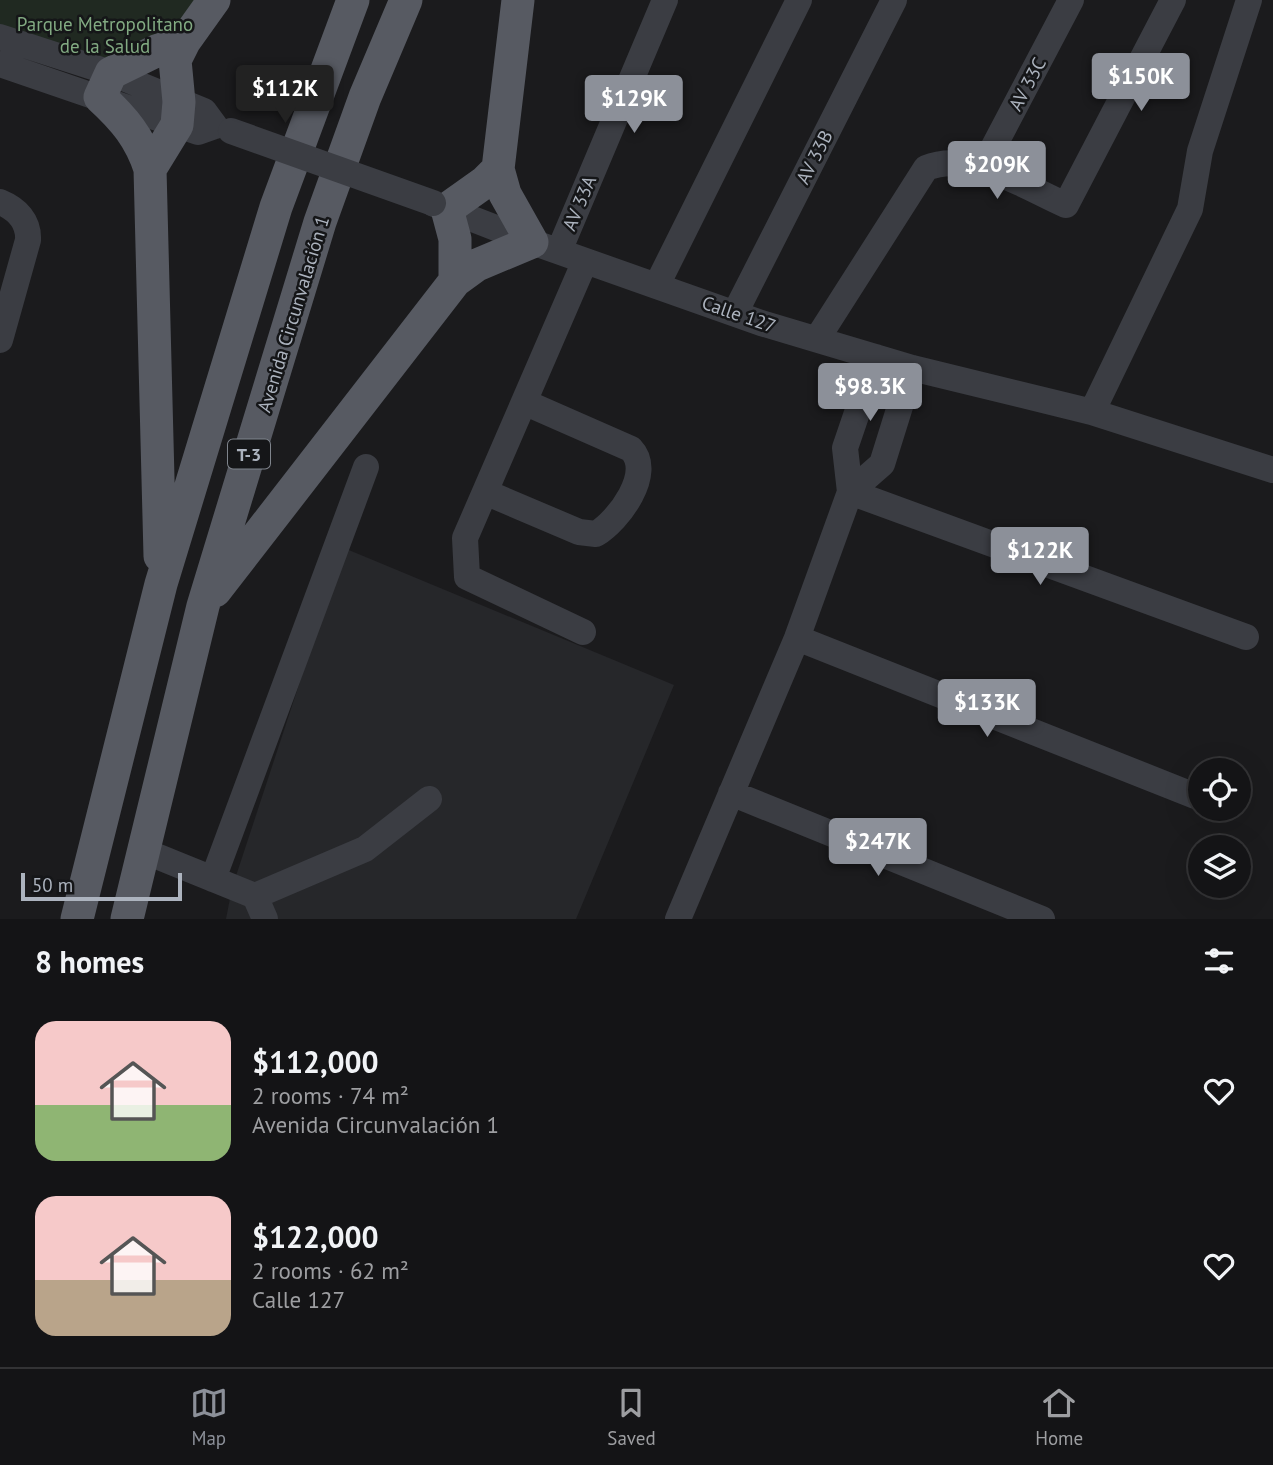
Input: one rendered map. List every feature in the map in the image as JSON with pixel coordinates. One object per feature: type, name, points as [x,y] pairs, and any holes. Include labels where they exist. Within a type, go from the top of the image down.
[{"type":"main road","points":[[150,169],[178,113],[175,60],[184,42],[214,0]]},
{"type":"main road","name":"T-3","points":[[76,919],[161,584],[276,207],[353,0]]},
{"type":"main road","name":"Avenida Circunvalación 1","points":[[127,919],[203,606],[320,222],[365,97],[406,0]]},
{"type":"main road","points":[[203,606],[455,281],[477,265],[546,247],[505,194],[498,169],[518,0]]},
{"type":"main road","points":[[161,584],[150,169],[143,148],[106,85],[156,51],[184,42]]},
{"type":"main road","points":[[455,281],[455,239],[440,206],[485,182],[498,169]]},
{"type":"street","name":"AV 33A","points":[[546,247],[664,0]]},
{"type":"street","points":[[657,285],[799,0]]},
{"type":"street","name":"AV 33B","points":[[735,313],[894,0]]},
{"type":"street","name":"AV 33C","points":[[982,169],[1072,0]]},
{"type":"street","points":[[817,339],[926,169],[942,162],[982,169],[1066,205],[1174,0]]},
{"type":"street","points":[[1092,412],[1190,209],[1200,151],[1250,0]]},
{"type":"street","points":[[0,37],[106,85],[178,113]]},
{"type":"street","points":[[0,64],[106,85]]},
{"type":"street","name":"Calle 127","points":[[178,113],[198,132],[223,128],[546,247],[735,313],[912,368],[1092,412],[1273,470]]},
{"type":"street","points":[[0,202],[20,215],[29,227],[28,240],[0,340]]},
{"type":"street","points":[[583,632],[467,577],[465,538],[585,261]]},
{"type":"street","points":[[678,919],[797,638],[850,492],[845,448],[876,358]]},
{"type":"street","points":[[850,492],[882,464],[912,368]]},
{"type":"street","points":[[485,492],[579,532],[596,534],[616,517],[640,472],[640,464],[631,449],[524,402]]},
{"type":"street","points":[[213,879],[366,467]]},
{"type":"street","points":[[850,492],[1246,637]]},
{"type":"street","points":[[797,638],[1188,793]]},
{"type":"street","points":[[731,793],[1042,919]]},
{"type":"street","points":[[144,851],[213,879],[260,908],[365,849],[429,799]]},
{"type":"shaded area","points":[[344,548],[674,685],[576,919],[226,919],[232,888]]},
{"type":"green space","name":"Parque Metropolitano de la Salud","points":[[0,0],[214,0],[129,63],[0,37]]}]
